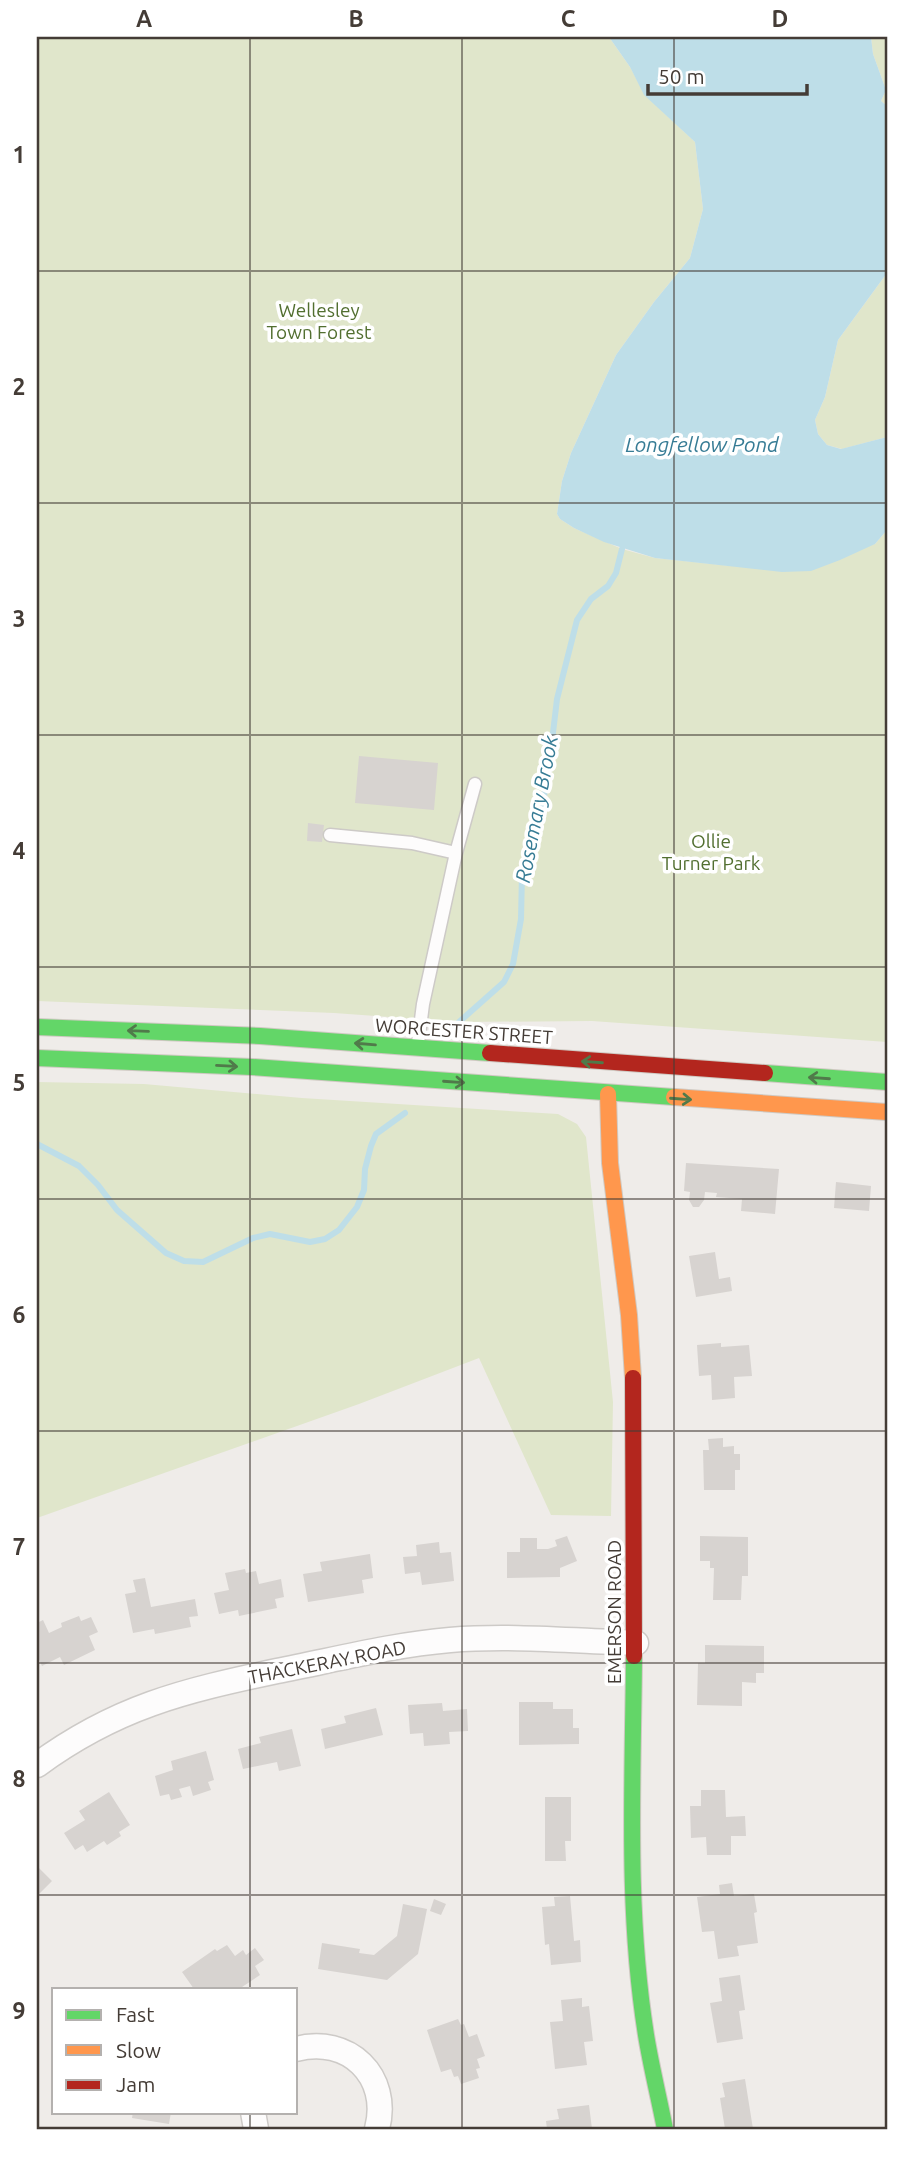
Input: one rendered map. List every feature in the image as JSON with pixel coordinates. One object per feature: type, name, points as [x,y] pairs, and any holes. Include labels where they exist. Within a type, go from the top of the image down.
[{"type":"main road","name":"WORCESTER STREET","points":[[37,1027],[248,1036],[887,1082]]},
{"type":"main road","points":[[37,1058],[252,1067],[887,1112]]},
{"type":"main road","name":"EMERSON ROAD","points":[[608,1094],[610,1163],[634,1376],[636,1643],[633,1865],[638,1956],[646,2034],[665,2129]]},
{"type":"street","name":"THACKERAY ROAD","points":[[37,1765],[97,1726],[145,1704],[221,1683],[377,1651],[474,1639],[636,1643]]},
{"type":"street","points":[[298,2049],[318,2045],[339,2049],[357,2059],[371,2075],[380,2094],[381,2115],[377,2129]]},
{"type":"lane","points":[[417,1048],[423,1004],[456,853],[475,784]]},
{"type":"lane","points":[[330,835],[412,843],[456,853]]},
{"type":"green space","name":"Wellesley Town Forest","points":[[37,37],[609,37],[645,95],[695,142],[703,209],[690,258],[616,355],[571,453],[562,481],[557,514],[574,528],[622,549],[655,558],[732,566],[875,544],[887,530],[887,1042],[592,1021],[459,1022],[334,1013],[37,1001]]},
{"type":"green space","points":[[871,37],[887,37],[887,106],[881,101],[886,90],[873,54]]},
{"type":"green space","points":[[887,273],[887,437],[842,449],[827,445],[818,434],[815,420],[825,397],[838,340]]},
{"type":"green space","points":[[37,1082],[144,1084],[302,1098],[558,1114],[577,1124],[586,1137],[613,1402],[611,1516],[551,1515],[479,1358],[359,1404],[37,1518]]},
{"type":"water","name":"Longfellow Pond","points":[[609,37],[871,37],[873,54],[886,90],[881,101],[887,106],[887,273],[838,340],[825,397],[815,420],[818,434],[827,445],[841,449],[887,437],[887,530],[875,544],[811,571],[782,572],[655,558],[604,542],[574,528],[557,514],[562,481],[571,453],[616,355],[690,258],[703,209],[695,142],[644,95],[630,67]]},
{"type":"building","points":[[359,756],[438,763],[434,810],[355,803]]},
{"type":"building","points":[[308,823],[324,825],[322,842],[307,841]]},
{"type":"building","points":[[686,1163],[779,1169],[775,1214],[741,1211],[742,1199],[716,1197],[717,1193],[705,1192],[699,1207],[693,1207],[689,1200],[690,1192],[684,1191]]},
{"type":"building","points":[[836,1182],[871,1186],[869,1211],[834,1208]]},
{"type":"building","points":[[715,1252],[719,1279],[730,1277],[732,1291],[696,1297],[689,1256]]},
{"type":"building","points":[[721,1343],[721,1347],[749,1345],[752,1376],[734,1377],[735,1398],[712,1400],[711,1375],[699,1376],[697,1345]]},
{"type":"building","points":[[723,1438],[723,1447],[734,1446],[734,1454],[740,1454],[740,1470],[735,1470],[735,1490],[704,1490],[703,1450],[709,1450],[708,1439]]},
{"type":"building","points":[[567,1536],[577,1561],[560,1568],[560,1577],[507,1578],[507,1552],[520,1552],[520,1538],[537,1538],[537,1549],[548,1549],[557,1546],[555,1540]]},
{"type":"building","points":[[700,1536],[748,1537],[748,1576],[742,1576],[741,1600],[713,1600],[714,1568],[710,1568],[710,1561],[700,1561]]},
{"type":"building","points":[[439,1542],[440,1553],[451,1552],[454,1581],[422,1585],[420,1572],[405,1574],[403,1557],[417,1556],[416,1545]]},
{"type":"building","points":[[370,1554],[373,1578],[362,1580],[364,1593],[308,1602],[303,1574],[322,1571],[320,1562]]},
{"type":"building","points":[[245,1569],[246,1573],[256,1571],[259,1584],[281,1579],[284,1597],[275,1599],[277,1608],[239,1616],[238,1610],[219,1614],[214,1593],[229,1590],[225,1573]]},
{"type":"building","points":[[145,1578],[151,1607],[195,1599],[198,1616],[189,1617],[191,1627],[155,1634],[154,1629],[133,1633],[125,1594],[136,1592],[133,1580]]},
{"type":"building","points":[[79,1616],[81,1621],[91,1617],[98,1632],[89,1636],[95,1650],[64,1665],[60,1657],[42,1666],[37,1655],[37,1623],[43,1620],[49,1633],[62,1627],[61,1623]]},
{"type":"building","points":[[705,1645],[764,1646],[764,1673],[756,1673],[756,1683],[742,1682],[742,1706],[697,1705],[698,1663],[705,1663]]},
{"type":"building","points":[[519,1702],[553,1702],[553,1709],[573,1709],[573,1728],[579,1728],[579,1744],[519,1745]]},
{"type":"building","points":[[442,1703],[443,1711],[467,1709],[468,1731],[449,1732],[450,1744],[424,1746],[423,1733],[410,1734],[408,1705]]},
{"type":"building","points":[[376,1708],[383,1735],[325,1749],[321,1729],[346,1723],[344,1716]]},
{"type":"building","points":[[292,1729],[301,1766],[279,1771],[277,1762],[243,1769],[238,1749],[261,1743],[259,1737]]},
{"type":"building","points":[[206,1751],[214,1780],[208,1782],[211,1790],[193,1796],[190,1786],[179,1789],[182,1797],[171,1800],[169,1794],[160,1796],[155,1776],[173,1770],[171,1761]]},
{"type":"building","points":[[701,1790],[725,1790],[726,1817],[745,1816],[746,1836],[731,1836],[731,1855],[707,1855],[706,1837],[691,1838],[690,1806],[701,1806]]},
{"type":"building","points":[[109,1792],[130,1825],[119,1832],[121,1836],[107,1845],[104,1841],[87,1852],[83,1845],[75,1850],[64,1833],[85,1820],[79,1811]]},
{"type":"building","points":[[545,1797],[571,1797],[571,1841],[565,1841],[566,1861],[545,1861]]},
{"type":"building","points":[[37,1866],[52,1881],[37,1896]]},
{"type":"building","points":[[732,1883],[734,1896],[754,1894],[758,1943],[737,1946],[739,1956],[718,1959],[714,1931],[702,1932],[697,1897],[720,1894],[719,1885]]},
{"type":"building","points":[[570,1896],[574,1941],[580,1940],[581,1962],[551,1965],[549,1944],[545,1945],[542,1907],[555,1906],[554,1897]]},
{"type":"building","points":[[434,1899],[446,1904],[441,1915],[430,1911]]},
{"type":"building","points":[[403,1904],[427,1909],[418,1954],[387,1980],[318,1969],[322,1943],[360,1949],[359,1953],[374,1955],[397,1936]]},
{"type":"building","points":[[227,1945],[235,1956],[243,1950],[246,1955],[255,1948],[264,1960],[255,1966],[260,1975],[240,1988],[193,1988],[182,1972],[215,1949],[217,1951]]},
{"type":"building","points":[[740,1975],[745,2010],[739,2011],[743,2039],[717,2043],[710,2003],[722,2001],[719,1978]]},
{"type":"building","points":[[582,1998],[582,2007],[589,2006],[593,2041],[584,2042],[587,2065],[555,2069],[550,2022],[563,2021],[561,2000]]},
{"type":"building","points":[[458,2019],[461,2025],[464,2024],[469,2037],[477,2034],[485,2056],[477,2059],[479,2078],[461,2084],[451,2069],[441,2072],[427,2030]]},
{"type":"building","points":[[745,2079],[753,2129],[725,2129],[720,2098],[725,2097],[722,2083]]},
{"type":"building","points":[[589,2105],[592,2129],[547,2129],[546,2121],[559,2119],[557,2109]]},
{"type":"building","points":[[133,2114],[171,2114],[169,2124],[132,2118]]},
{"type":"waterway","name":"Rosemary Brook","points":[[459,1022],[504,982],[513,964],[521,919],[522,874],[531,832],[542,806],[557,699],[577,620],[591,599],[608,586],[616,573],[622,549]]},
{"type":"waterway","name":"Rosemary Brook","points":[[37,1144],[79,1166],[117,1210],[166,1253],[184,1261],[203,1262],[253,1238],[270,1234],[310,1242],[325,1239],[339,1230],[357,1207],[364,1190],[365,1169],[376,1134],[405,1113]]},
{"type":"traffic: fast","points":[[37,1027],[260,1036],[490,1053]]},
{"type":"traffic: fast","points":[[37,1058],[252,1067],[674,1097]]},
{"type":"traffic: fast","points":[[765,1073],[887,1082]]},
{"type":"traffic: fast","points":[[634,1656],[632,1846],[636,1941],[646,2035],[665,2129]]},
{"type":"traffic: slow","points":[[608,1094],[610,1163],[629,1315],[633,1378]]},
{"type":"traffic: slow","points":[[674,1097],[887,1112]]},
{"type":"traffic: jam","points":[[490,1053],[765,1073]]},
{"type":"traffic: jam","points":[[633,1378],[634,1656]]},
{"type":"park label","name":"Ollie Turner Park","points":[[711,852]]}]
